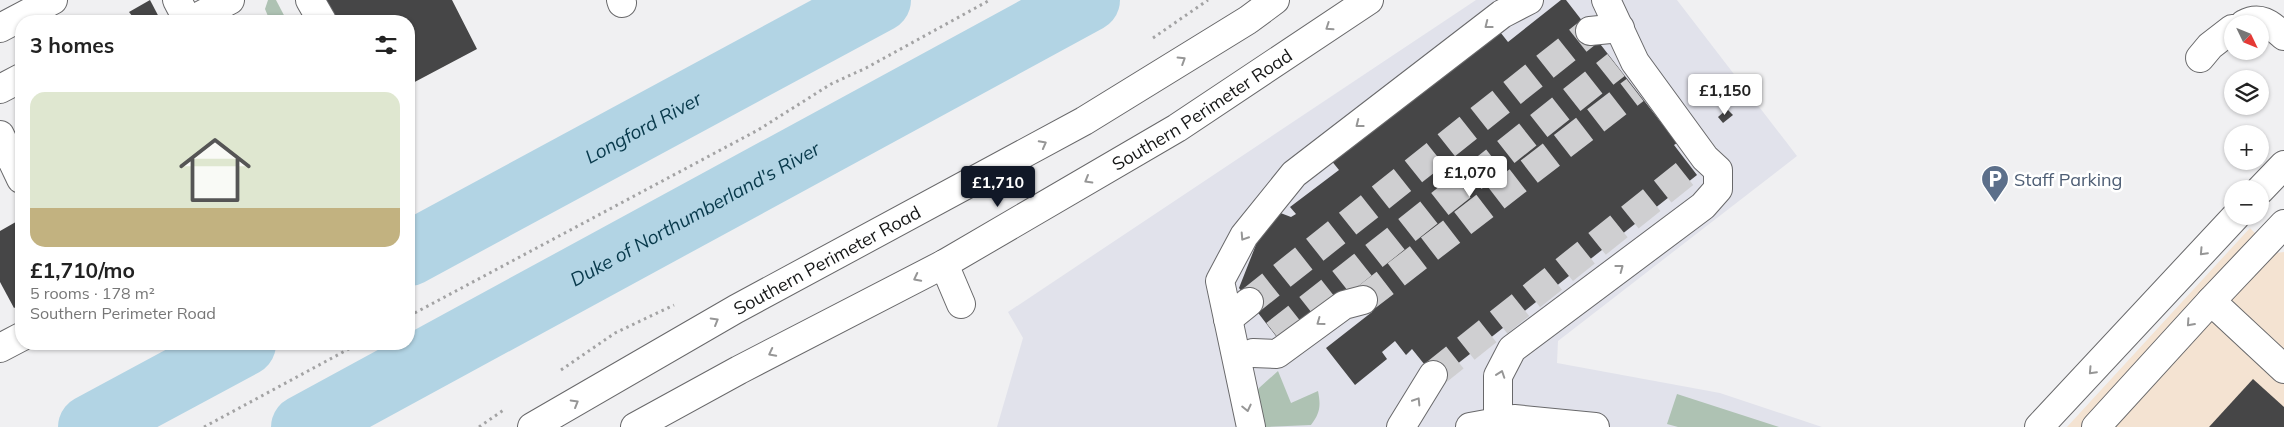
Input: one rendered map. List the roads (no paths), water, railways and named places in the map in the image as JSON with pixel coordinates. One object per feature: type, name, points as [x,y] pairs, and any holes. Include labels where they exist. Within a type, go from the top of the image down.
[{"type":"street","points":[[25,15],[53,0]]},
{"type":"street","points":[[177,0],[186,15]]},
{"type":"street","points":[[201,15],[230,0]]},
{"type":"street","points":[[310,0],[319,15]]},
{"type":"street","name":"Southern Perimeter Road","points":[[532,427],[736,309],[1084,121],[1248,20],[1275,0]]},
{"type":"street","name":"Southern Perimeter Road","points":[[635,427],[739,370],[944,264],[1177,128],[1369,0]]},
{"type":"street","points":[[1251,427],[1245,360],[1228,318],[1220,281],[1244,236],[1294,174],[1502,14],[1530,0]]},
{"type":"street","points":[[1498,422],[1498,376],[1512,349],[1703,206],[1718,189],[1718,170],[1698,163],[1626,63],[1620,28],[1606,0]]},
{"type":"street","points":[[0,28],[15,20]]},
{"type":"street","points":[[2269,24],[2284,36]]},
{"type":"street","points":[[1590,31],[1620,28]]},
{"type":"street","points":[[2200,58],[2210,46],[2224,35]]},
{"type":"street","points":[[0,89],[15,81]]},
{"type":"street","points":[[0,135],[15,166]]},
{"type":"street","points":[[2269,181],[2284,165]]},
{"type":"street","points":[[2096,427],[2210,301],[2284,224]]},
{"type":"street","points":[[2039,427],[2228,225]]},
{"type":"street","points":[[944,264],[961,304]]},
{"type":"street","points":[[1245,360],[1277,354],[1344,305],[1363,300]]},
{"type":"street","points":[[2210,301],[2284,369]]},
{"type":"street","points":[[1228,318],[1249,302]]},
{"type":"street","points":[[1245,360],[1275,334]]},
{"type":"street","points":[[0,348],[15,340]]},
{"type":"street","points":[[1401,427],[1433,375]]},
{"type":"street","points":[[1470,427],[1514,418],[1595,427]]},
{"type":"waterway","name":"Longford River","points":[[415,251],[879,0]]},
{"type":"waterway","name":"Duke of Northumberland's River","points":[[303,427],[1088,0]]},
{"type":"waterway","name":"Longford River","points":[[90,427],[233,350]]},
{"type":"tunnel","points":[[1249,302],[1590,31]]},
{"type":"tunnel","points":[[1275,334],[1616,65]]},
{"type":"tunnel","points":[[1363,300],[1635,90]]},
{"type":"tunnel","points":[[1433,375],[1692,168]]},
{"type":"place","name":"Staff Parking","points":[[1995,203]]}]
